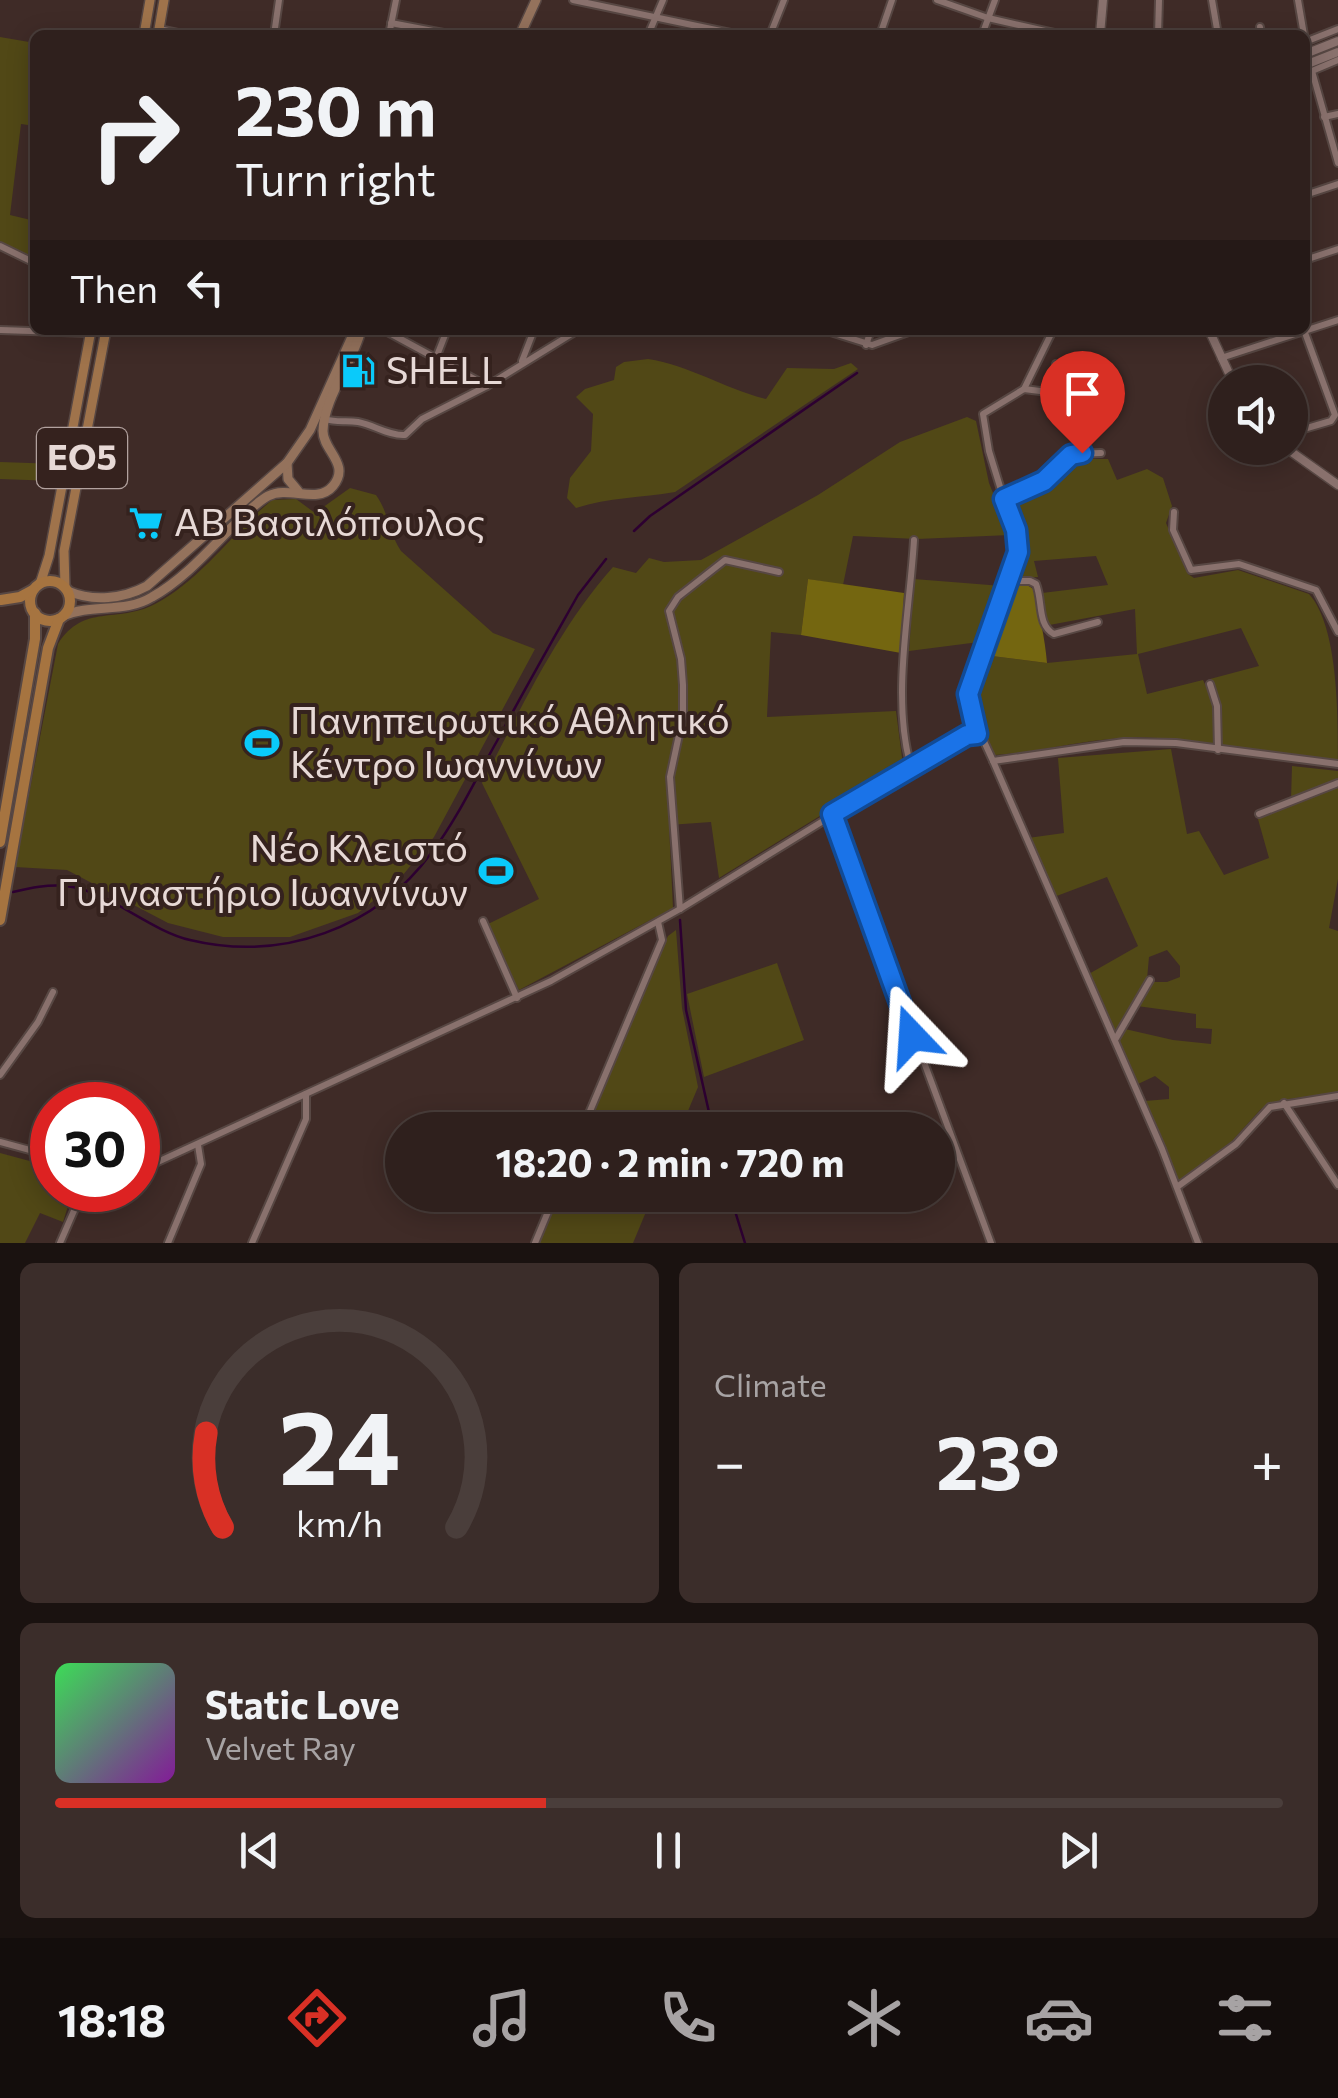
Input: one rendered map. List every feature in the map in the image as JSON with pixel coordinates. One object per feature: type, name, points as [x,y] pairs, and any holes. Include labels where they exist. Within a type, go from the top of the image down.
[{"type":"highway","points":[[1,600],[20,597],[55,582],[66,589]]},
{"type":"highway","name":"ΕΟ5","points":[[0,842],[34,645],[30,599],[37,587]]},
{"type":"highway","name":"ΕΟ5","points":[[0,920],[48,648],[69,607],[66,589]]},
{"type":"highway","points":[[1,600],[48,620],[61,618]]},
{"type":"main road","points":[[145,30],[150,0]]},
{"type":"main road","points":[[158,30],[164,0]]},
{"type":"main road","points":[[522,30],[536,0]]},
{"type":"main road","name":"ΕΟ5","points":[[37,587],[50,556],[90,335]]},
{"type":"main road","name":"ΕΟ5","points":[[66,589],[62,568],[66,536],[105,335]]},
{"type":"main road","points":[[66,589],[81,596],[106,598],[147,586],[287,463],[310,430],[356,335]]},
{"type":"main road","points":[[61,618],[80,610],[128,607],[152,598],[177,580],[265,497],[286,491],[318,495],[327,492],[338,478],[338,460],[326,446],[325,419],[356,335]]},
{"type":"main road","points":[[296,449],[311,442],[326,446]]},
{"type":"main road","points":[[287,463],[288,479],[300,492]]},
{"type":"street","points":[[275,30],[280,0]]},
{"type":"street","points":[[390,30],[396,0]]},
{"type":"street","points":[[573,0],[717,30]]},
{"type":"street","points":[[650,30],[663,0]]},
{"type":"street","points":[[772,30],[784,0]]},
{"type":"street","points":[[882,30],[892,0]]},
{"type":"street","points":[[937,0],[988,18],[1042,30]]},
{"type":"street","points":[[984,30],[994,0]]},
{"type":"street","points":[[1100,30],[1103,0]]},
{"type":"street","points":[[1158,30],[1159,0]]},
{"type":"street","points":[[1212,0],[1217,30]]},
{"type":"street","points":[[1298,0],[1303,30]]},
{"type":"street","points":[[392,23],[428,30]]},
{"type":"street","points":[[1310,37],[1338,28]]},
{"type":"street","points":[[1310,52],[1338,41]]},
{"type":"street","points":[[1310,67],[1338,56]]},
{"type":"street","points":[[1310,74],[1338,163]]},
{"type":"street","points":[[1324,117],[1338,114]]},
{"type":"street","points":[[1310,193],[1338,184]]},
{"type":"street","points":[[0,246],[30,261]]},
{"type":"street","points":[[1310,258],[1338,249]]},
{"type":"street","points":[[1310,329],[1338,320]]},
{"type":"street","points":[[0,330],[30,331]]},
{"type":"street","points":[[393,335],[487,386]]},
{"type":"street","points":[[436,358],[445,335]]},
{"type":"street","points":[[520,364],[532,335]]},
{"type":"street","points":[[325,419],[355,422],[403,436],[422,419],[487,386],[569,335]]},
{"type":"street","points":[[838,335],[866,345],[881,344],[902,335]]},
{"type":"street","points":[[866,345],[869,335]]},
{"type":"street","points":[[1051,335],[1024,389],[982,414],[988,451],[1018,545],[1010,581],[968,694],[977,734],[1178,1187],[1198,1243]]},
{"type":"street","points":[[1211,335],[1225,365]]},
{"type":"street","points":[[1222,358],[1292,335]]},
{"type":"street","points":[[1306,335],[1335,413],[1334,418],[1308,427]]},
{"type":"street","points":[[1024,389],[1065,393],[1056,364]]},
{"type":"street","points":[[1004,499],[1044,481],[1074,454],[1101,453]]},
{"type":"street","points":[[1308,463],[1338,484]]},
{"type":"street","points":[[1174,512],[1173,530],[1190,570],[1239,564],[1316,590],[1338,632]]},
{"type":"street","points":[[911,766],[904,735],[903,692],[914,540]]},
{"type":"street","points":[[680,910],[670,770],[684,696],[681,660],[669,611],[678,597],[725,560],[779,572]]},
{"type":"street","points":[[1010,581],[1036,584],[1043,621],[1054,634],[1098,622]]},
{"type":"street","points":[[1210,684],[1217,706],[1218,750]]},
{"type":"street","points":[[160,1161],[517,998],[680,910],[911,766],[967,735],[977,734]]},
{"type":"street","points":[[992,761],[1124,742],[1176,743],[1338,764]]},
{"type":"street","points":[[1259,814],[1338,783]]},
{"type":"street","points":[[832,814],[991,1243]]},
{"type":"street","points":[[482,921],[517,998]]},
{"type":"street","points":[[590,1112],[658,950],[662,936],[658,922]]},
{"type":"street","points":[[1114,1041],[1150,980]]},
{"type":"street","points":[[0,1075],[38,1022],[53,992]]},
{"type":"street","points":[[252,1243],[306,1119],[306,1094]]},
{"type":"street","points":[[1178,1187],[1236,1144],[1266,1110],[1284,1103],[1338,1096]]},
{"type":"street","points":[[1284,1103],[1338,1185]]},
{"type":"street","points":[[0,1142],[30,1150]]},
{"type":"street","points":[[168,1243],[202,1162],[198,1145]]},
{"type":"street","points":[[60,1243],[73,1212]]},
{"type":"street","points":[[535,1243],[548,1212]]},
{"type":"shaded area","points":[[0,37],[30,42],[30,125],[21,124],[10,215],[30,220],[30,257],[0,242]]},
{"type":"shaded area","points":[[648,359],[678,366],[766,399],[787,368],[834,369],[851,363],[858,369],[675,492],[576,508],[567,498],[570,478],[591,451],[593,414],[576,397],[585,389],[614,380],[616,367],[624,362]]},
{"type":"shaded area","points":[[967,417],[976,421],[989,483],[1010,535],[917,539],[853,536],[843,585],[808,579],[801,635],[771,632],[767,717],[896,711],[903,765],[719,878],[711,822],[669,825],[673,908],[519,990],[486,925],[539,899],[482,783],[541,671],[593,591],[613,567],[636,573],[649,558],[664,562],[701,560],[818,495],[900,442]]},
{"type":"shaded area","points":[[1074,459],[1108,459],[1117,480],[1147,469],[1163,478],[1172,506],[1166,523],[1188,574],[1194,578],[1238,570],[1309,594],[1319,608],[1331,648],[1338,761],[1221,746],[1219,706],[1210,679],[1259,666],[1241,628],[1138,654],[1147,694],[1203,680],[1215,706],[1215,747],[1133,737],[995,755],[970,703],[984,655],[1047,663],[1137,654],[1135,609],[1044,626],[1042,593],[1108,585],[1096,556],[1034,561],[1038,577],[1013,579],[1019,542],[1012,500],[1052,482]]},
{"type":"shaded area","points":[[0,462],[59,464],[55,481],[0,479]]},
{"type":"shaded area","name":"Πανηπειρωτικό Αθλητικό Κέντρο Ιωαννίνων","points":[[350,488],[376,495],[401,551],[493,633],[535,649],[434,837],[398,881],[358,913],[290,937],[223,937],[168,923],[67,870],[15,867],[58,644],[68,631],[90,619],[141,610],[172,594],[272,500],[296,499],[315,513]]},
{"type":"shaded area","points":[[808,579],[904,593],[901,653],[801,635]]},
{"type":"shaded area","points":[[914,579],[1002,586],[979,642],[909,651]]},
{"type":"shaded area","points":[[1011,584],[1035,590],[1047,663],[984,655]]},
{"type":"shaded area","points":[[1171,749],[1187,834],[1199,831],[1224,875],[1269,858],[1256,812],[1291,800],[1292,766],[1338,771],[1338,879],[1329,928],[1338,931],[1338,1092],[1282,1100],[1261,1109],[1232,1141],[1179,1182],[1145,1101],[1169,1099],[1169,1087],[1155,1076],[1138,1084],[1119,1040],[1125,1029],[1211,1044],[1212,1029],[1196,1028],[1196,1014],[1137,1006],[1151,982],[1180,977],[1180,966],[1167,950],[1149,957],[1147,979],[1114,1033],[1087,975],[1138,946],[1107,877],[1054,897],[1028,838],[1064,833],[1058,758]]},
{"type":"shaded area","points":[[676,930],[682,1008],[698,1087],[688,1112],[594,1112],[662,949]]},
{"type":"shaded area","points":[[777,963],[804,1040],[704,1077],[687,994]]},
{"type":"shaded area","points":[[0,1153],[30,1161],[30,1212],[66,1212],[63,1222],[40,1213],[25,1243],[0,1243]]},
{"type":"shaded area","points":[[552,1212],[646,1212],[633,1243],[538,1243]]},
{"type":"waterway","points":[[634,531],[857,373]]},
{"type":"waterway","points":[[13,892],[53,886],[82,889],[174,935],[225,946],[292,942],[355,919],[384,901],[432,852],[578,595],[606,559]]},
{"type":"waterway","points":[[680,920],[686,1010],[709,1112]]},
{"type":"waterway","points":[[735,1212],[745,1243]]},
{"type":"place","name":"SHELL","points":[[358,371]]},
{"type":"place","name":"ΑΒ Βασιλόπουλος","points":[[146,523]]},
{"type":"place","name":"Πανηπειρωτικό Αθλητικό Κέντρο Ιωαννίνων","points":[[262,743]]},
{"type":"place","name":"Νέο Κλειστό Γυμναστήριο Ιωαννίνων","points":[[496,871]]},
{"type":"route","points":[[912,1036],[832,814],[967,735],[977,734],[968,708],[968,694],[1018,552],[1016,530],[1004,499],[1044,481],[1071,455],[1082,453]]}]
